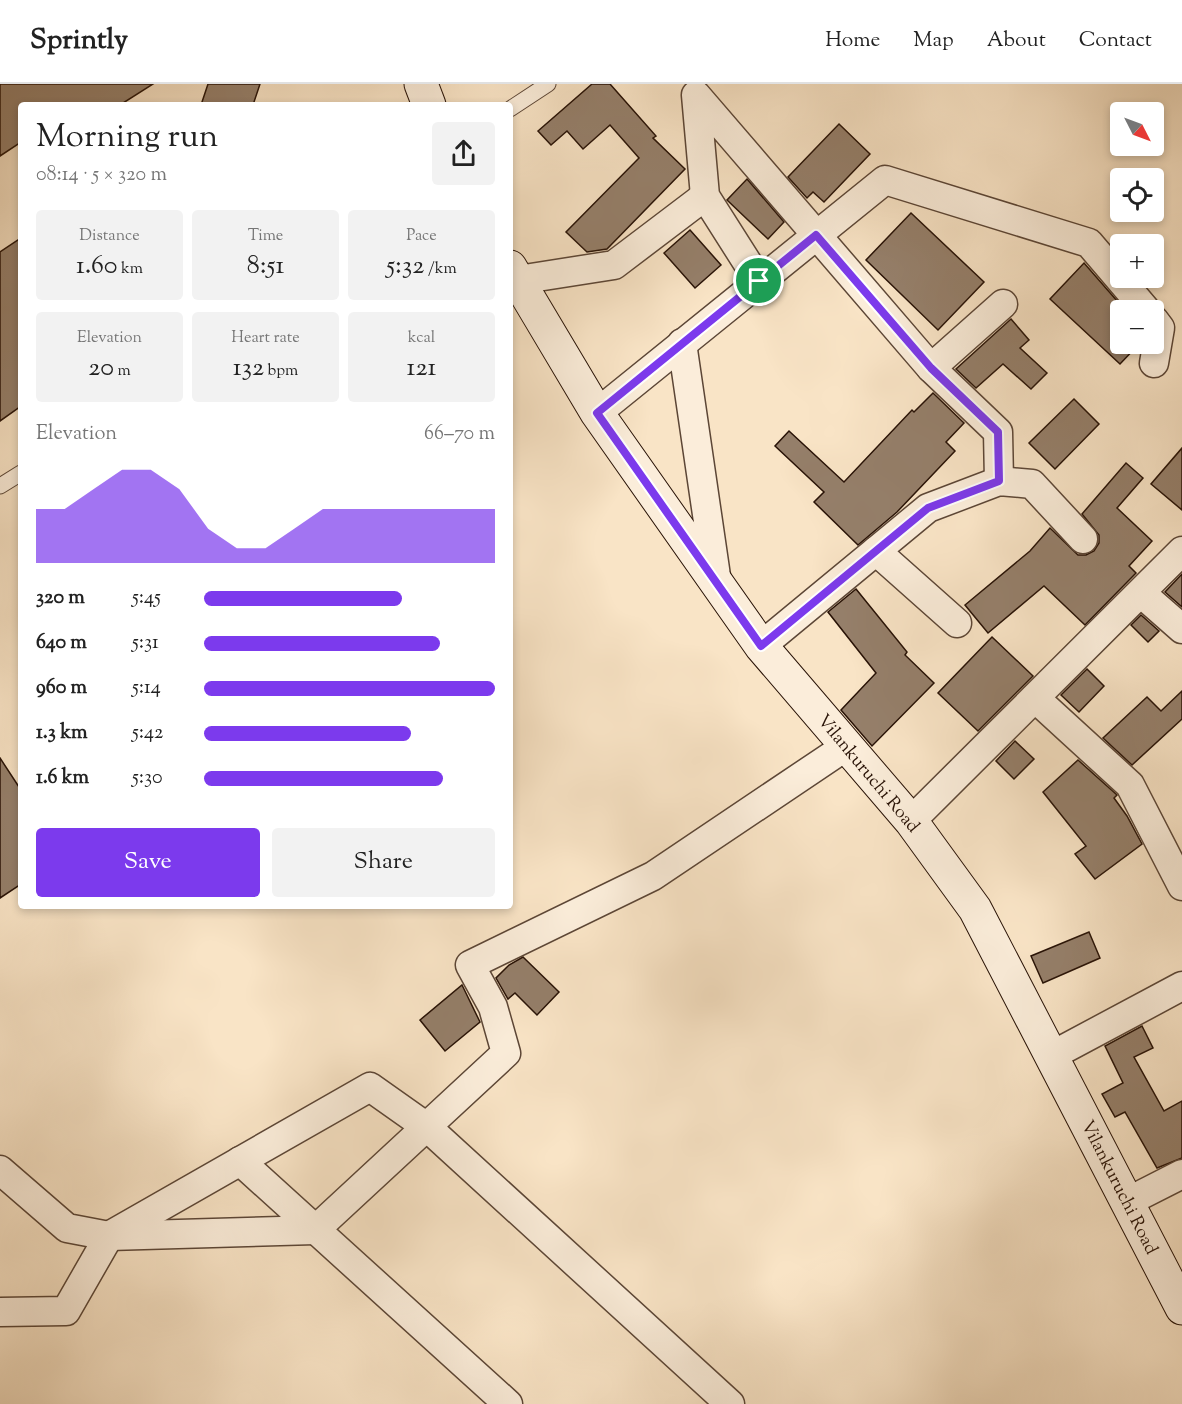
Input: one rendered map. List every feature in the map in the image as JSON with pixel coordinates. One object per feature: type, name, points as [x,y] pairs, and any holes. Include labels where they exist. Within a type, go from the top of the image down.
[{"type":"street","points":[[421,84],[428,102]]},
{"type":"street","points":[[759,281],[705,196],[696,94],[931,368],[998,432],[999,481]]},
{"type":"street","points":[[597,413],[885,180],[1089,243],[1137,300]]},
{"type":"street","points":[[514,274],[614,265],[705,196]]},
{"type":"street","name":"Vilankuruchi Road","points":[[514,274],[597,413],[761,646],[845,747],[911,821],[975,909],[1129,1201],[1182,1308]]},
{"type":"street","points":[[931,368],[1003,304]]},
{"type":"street","points":[[682,344],[717,583]]},
{"type":"street","points":[[1154,363],[1156,354]]},
{"type":"street","points":[[761,646],[928,508],[999,481],[1032,484],[1083,539]]},
{"type":"street","points":[[876,551],[957,623]]},
{"type":"street","points":[[911,821],[1182,551]]},
{"type":"street","points":[[1141,593],[1182,629]]},
{"type":"street","points":[[1035,698],[1130,785],[1182,886]]},
{"type":"street","points":[[0,1170],[67,1228],[109,1236],[315,1230],[428,1128],[506,1053],[493,1007],[470,964],[653,876],[845,747]]},
{"type":"street","points":[[1052,1056],[1182,986]]},
{"type":"street","points":[[0,1312],[66,1311],[109,1236],[370,1087],[428,1128],[730,1404]]},
{"type":"street","points":[[240,1161],[508,1404]]},
{"type":"street","points":[[1129,1201],[1182,1174]]},
{"type":"lane","points":[[513,107],[548,84]]},
{"type":"lane","points":[[0,486],[18,475]]},
{"type":"building","points":[[0,84],[153,84],[125,102],[18,102],[18,144],[0,156]]},
{"type":"building","points":[[208,84],[260,84],[254,102],[202,102]]},
{"type":"building","points":[[592,84],[610,84],[656,136],[653,138],[685,169],[607,249],[587,252],[566,232],[639,158],[610,125],[583,149],[567,131],[551,145],[538,131]]},
{"type":"building","points":[[839,124],[870,154],[824,202],[813,192],[807,198],[788,177]]},
{"type":"building","points":[[747,179],[784,222],[768,239],[727,200]]},
{"type":"building","points":[[911,213],[984,282],[938,330],[866,260]]},
{"type":"building","points":[[690,230],[721,265],[695,288],[664,253]]},
{"type":"building","points":[[18,240],[18,408],[0,421],[0,252]]},
{"type":"building","points":[[1084,263],[1116,300],[1110,300],[1110,354],[1130,354],[1120,364],[1050,299]]},
{"type":"building","points":[[1011,319],[1029,340],[1020,348],[1047,373],[1031,389],[1003,364],[976,388],[956,369]]},
{"type":"building","points":[[933,393],[964,423],[946,442],[955,451],[897,512],[858,545],[814,502],[824,492],[775,446],[789,431],[844,482],[912,410],[914,412]]},
{"type":"building","points":[[1074,399],[1099,424],[1055,469],[1029,443]]},
{"type":"building","points":[[1182,448],[1182,510],[1151,484]]},
{"type":"building","points":[[1126,463],[1143,478],[1117,508],[1152,541],[1129,566],[1136,573],[1085,625],[1044,586],[988,633],[965,605],[1030,551],[1050,528],[1078,555],[1086,555],[1094,551],[1099,543],[1099,535],[1082,514]]},
{"type":"building","points":[[1182,574],[1182,607],[1165,592]]},
{"type":"building","points":[[856,589],[907,652],[905,655],[934,683],[872,746],[841,710],[876,673],[828,612]]},
{"type":"building","points":[[1141,615],[1159,631],[1148,642],[1131,625]]},
{"type":"building","points":[[992,637],[1033,676],[978,731],[938,693]]},
{"type":"building","points":[[1087,669],[1104,686],[1079,712],[1061,695]]},
{"type":"building","points":[[1182,691],[1182,719],[1132,765],[1103,738],[1147,697],[1161,711]]},
{"type":"building","points":[[1015,741],[1034,759],[1014,779],[996,761]]},
{"type":"building","points":[[0,758],[18,785],[18,886],[0,898]]},
{"type":"building","points":[[1078,760],[1117,795],[1114,798],[1142,844],[1095,879],[1075,854],[1086,846],[1043,792]]},
{"type":"building","points":[[1089,932],[1100,958],[1043,983],[1031,956]]},
{"type":"building","points":[[523,957],[559,992],[537,1015],[515,993],[508,999],[496,978],[509,965]]},
{"type":"building","points":[[462,985],[480,1022],[445,1051],[420,1020]]},
{"type":"building","points":[[1142,1026],[1153,1048],[1134,1057],[1164,1111],[1182,1101],[1182,1158],[1157,1168],[1125,1112],[1115,1117],[1102,1094],[1123,1083],[1105,1046]]},
{"type":"route","points":[[816,235],[931,368],[998,432],[999,481],[928,508],[761,646],[597,413],[759,281],[816,235]]}]
